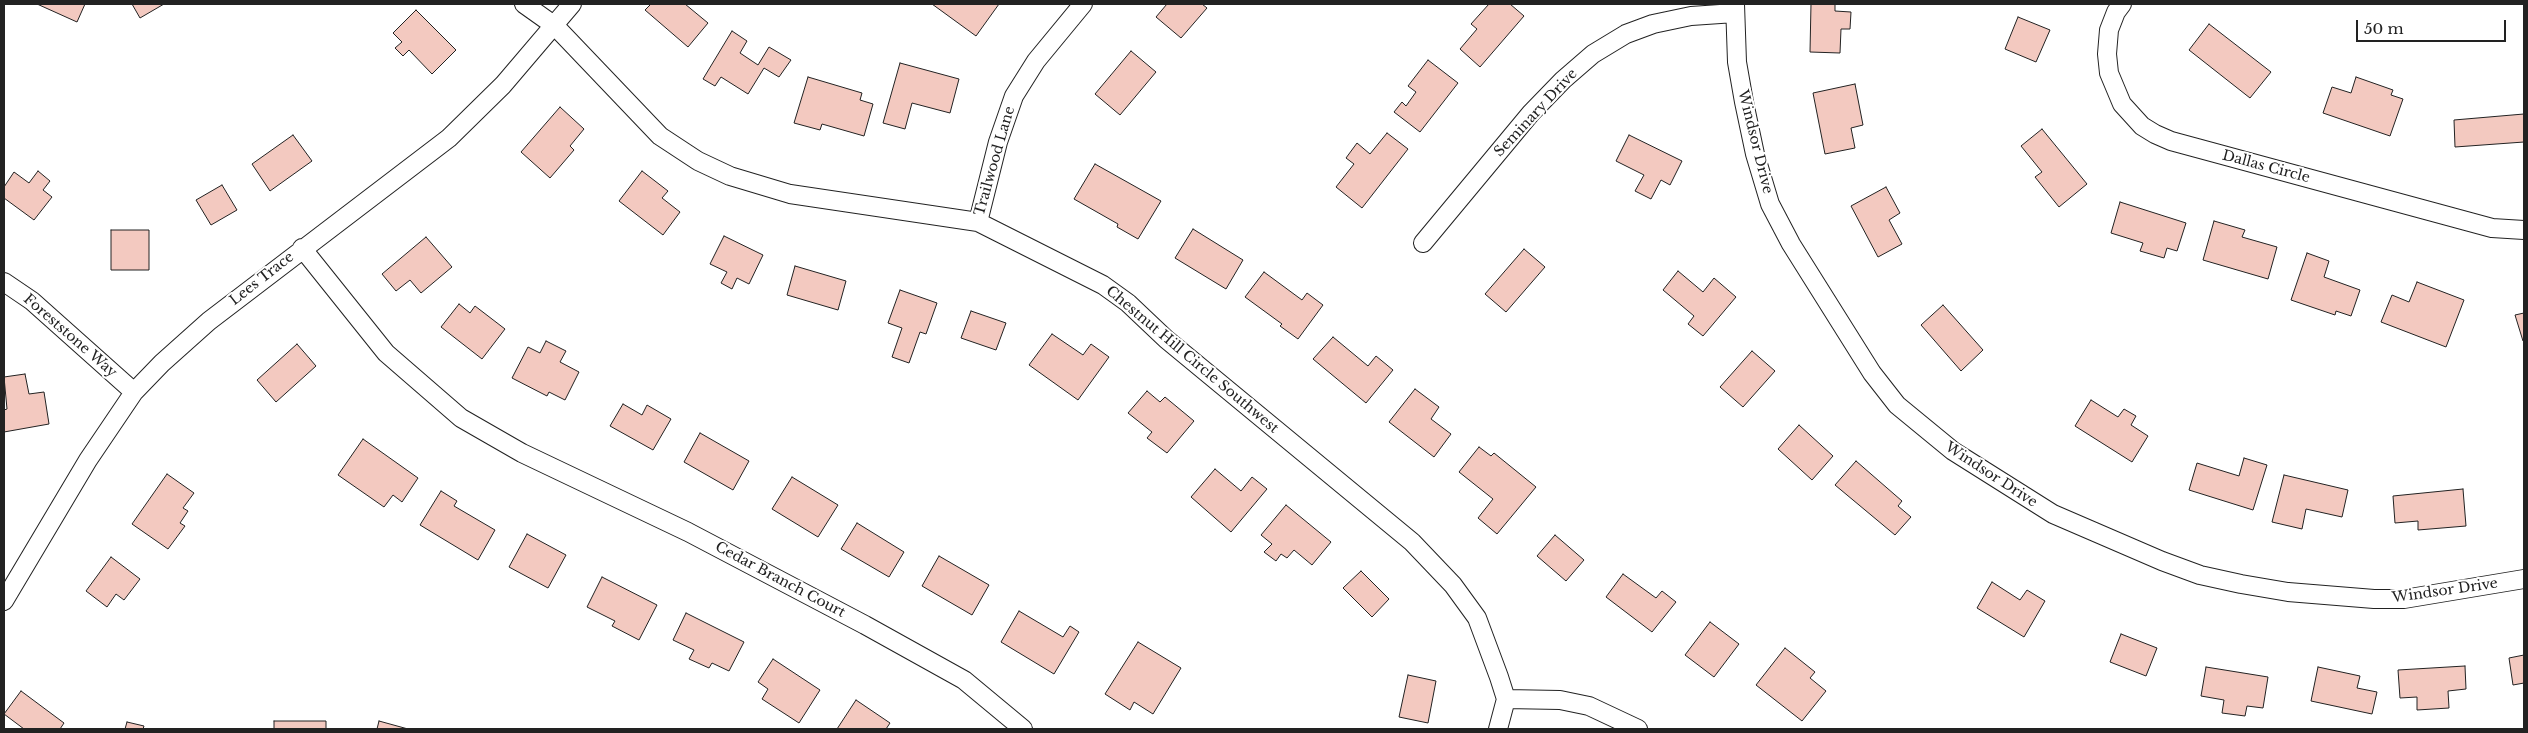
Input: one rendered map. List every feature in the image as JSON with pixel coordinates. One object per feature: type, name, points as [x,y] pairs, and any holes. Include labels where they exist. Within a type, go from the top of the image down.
[{"type":"street","name":"Chestnut Hill Circle Southwest","points":[[524,4],[555,26],[660,136],[698,161],[730,176],[790,194],[978,222],[1103,285],[1128,303],[1166,339],[1412,542],[1453,585],[1476,618],[1506,699]]},
{"type":"street","name":"Lees Trace","points":[[4,601],[88,460],[134,392],[189,337],[302,248],[449,138],[503,85],[572,4]]},
{"type":"street","name":"Trailwood Lane","points":[[978,222],[998,142],[1014,96],[1036,61],[1083,4]]},
{"type":"street","name":"Dallas Circle","points":[[2122,4],[2116,12],[2109,30],[2107,54],[2109,73],[2122,104],[2142,126],[2155,134],[2171,141],[2492,228],[2524,230]]},
{"type":"street","name":"Seminary Drive","points":[[1423,243],[1531,113],[1563,80],[1593,54],[1626,34],[1653,24],[1735,8]]},
{"type":"street","name":"Windsor Drive","points":[[1735,8],[1737,62],[1742,94],[1755,154],[1770,204],[1791,244],[1872,373],[1897,405],[1953,451],[2053,514],[2162,561],[2200,575],[2288,592],[2374,599],[2404,598],[2524,579]]},
{"type":"street","name":"Cedar Branch Court","points":[[302,248],[386,353],[461,418],[522,453],[688,532],[865,625],[964,680],[1024,729]]},
{"type":"street","name":"Foreststone Way","points":[[4,282],[32,301],[134,392]]},
{"type":"street","points":[[1498,729],[1506,699],[1560,700],[1589,706],[1638,729]]},
{"type":"building","points":[[37,4],[85,4],[77,22]]},
{"type":"building","points":[[132,4],[164,4],[140,18]]},
{"type":"building","points":[[651,4],[685,4],[708,23],[688,47],[645,10]]},
{"type":"building","points":[[932,4],[999,4],[976,36]]},
{"type":"building","points":[[1167,4],[1202,4],[1207,8],[1181,38],[1156,17]]},
{"type":"building","points":[[1489,4],[1510,4],[1524,16],[1480,67],[1460,49],[1477,29],[1471,24]]},
{"type":"building","points":[[1811,4],[1835,4],[1835,11],[1851,12],[1850,29],[1841,29],[1840,53],[1810,52]]},
{"type":"building","points":[[416,10],[456,50],[432,74],[409,50],[403,56],[395,48],[402,42],[393,33]]},
{"type":"building","points":[[2018,17],[2050,30],[2036,62],[2005,49]]},
{"type":"building","points":[[2209,24],[2271,72],[2250,98],[2189,50]]},
{"type":"building","points":[[732,31],[747,41],[740,53],[758,65],[769,47],[791,60],[779,77],[764,68],[748,94],[721,77],[715,86],[703,79]]},
{"type":"building","points":[[1131,51],[1156,72],[1120,115],[1095,94]]},
{"type":"building","points":[[1428,60],[1458,83],[1420,132],[1394,112],[1402,102],[1406,106],[1416,92],[1408,86]]},
{"type":"building","points":[[900,63],[959,79],[950,113],[912,103],[905,129],[883,123]]},
{"type":"building","points":[[808,77],[862,93],[860,100],[873,104],[864,136],[822,124],[820,130],[794,123]]},
{"type":"building","points":[[2356,77],[2393,90],[2391,95],[2403,99],[2390,136],[2323,113],[2332,87],[2351,93]]},
{"type":"building","points":[[1855,84],[1863,125],[1851,128],[1855,148],[1825,154],[1813,93]]},
{"type":"building","points":[[560,107],[584,129],[570,146],[574,150],[550,178],[521,152]]},
{"type":"building","points":[[2524,114],[2524,142],[2455,147],[2454,120]]},
{"type":"building","points":[[2042,129],[2087,184],[2059,207],[2035,177],[2042,172],[2021,146]]},
{"type":"building","points":[[1387,133],[1408,149],[1362,208],[1336,187],[1354,164],[1346,158],[1357,143],[1370,154]]},
{"type":"building","points":[[293,135],[312,161],[270,191],[252,164]]},
{"type":"building","points":[[1629,135],[1682,161],[1670,185],[1661,180],[1651,199],[1635,191],[1644,175],[1616,161]]},
{"type":"building","points":[[1095,164],[1161,201],[1138,239],[1117,227],[1118,224],[1074,199]]},
{"type":"building","points":[[38,171],[50,181],[43,190],[52,197],[34,220],[4,198],[4,187],[14,172],[29,183]]},
{"type":"building","points":[[642,171],[668,191],[662,198],[680,212],[663,235],[619,201]]},
{"type":"building","points":[[222,185],[237,210],[211,225],[196,200]]},
{"type":"building","points":[[1886,187],[1900,213],[1889,220],[1902,244],[1878,257],[1851,206]]},
{"type":"building","points":[[2120,202],[2186,223],[2177,251],[2167,248],[2164,258],[2140,251],[2143,243],[2111,233]]},
{"type":"building","points":[[2214,221],[2245,230],[2242,237],[2277,247],[2268,279],[2203,260]]},
{"type":"building","points":[[1193,229],[1243,260],[1226,289],[1175,258]]},
{"type":"building","points":[[111,230],[149,230],[149,270],[111,270]]},
{"type":"building","points":[[724,236],[763,255],[749,284],[737,278],[732,289],[721,283],[727,272],[710,264]]},
{"type":"building","points":[[426,237],[452,267],[421,293],[410,280],[396,291],[382,274]]},
{"type":"building","points":[[1524,249],[1545,267],[1506,312],[1485,294]]},
{"type":"building","points":[[2307,253],[2329,261],[2324,277],[2360,290],[2351,316],[2336,311],[2335,315],[2291,300]]},
{"type":"building","points":[[795,266],[846,281],[838,310],[787,295]]},
{"type":"building","points":[[1678,271],[1703,292],[1714,278],[1736,297],[1703,336],[1688,324],[1694,316],[1663,290]]},
{"type":"building","points":[[1264,272],[1302,300],[1307,293],[1323,305],[1298,339],[1280,326],[1282,324],[1245,297]]},
{"type":"building","points":[[2417,282],[2464,300],[2446,347],[2381,322],[2392,295],[2409,302]]},
{"type":"building","points":[[900,290],[937,303],[926,334],[920,332],[909,363],[892,357],[902,328],[888,323]]},
{"type":"building","points":[[459,304],[470,313],[475,306],[505,329],[482,359],[441,327]]},
{"type":"building","points":[[1943,305],[1983,350],[1961,371],[1921,325]]},
{"type":"building","points":[[971,311],[1006,323],[996,350],[961,338]]},
{"type":"building","points":[[2524,313],[2524,340],[2523,341],[2515,315]]},
{"type":"building","points":[[1052,334],[1083,355],[1091,344],[1109,357],[1078,400],[1029,365]]},
{"type":"building","points":[[1333,337],[1368,366],[1376,356],[1393,370],[1366,403],[1313,359]]},
{"type":"building","points":[[546,341],[566,351],[560,362],[579,372],[565,400],[549,392],[547,396],[512,378],[528,347],[540,353]]},
{"type":"building","points":[[297,344],[316,366],[276,402],[257,380]]},
{"type":"building","points":[[1752,351],[1775,371],[1743,407],[1720,387]]},
{"type":"building","points":[[25,374],[29,394],[44,392],[49,424],[4,432],[4,410],[7,409],[4,377]]},
{"type":"building","points":[[1415,389],[1439,407],[1431,419],[1451,434],[1434,457],[1389,422]]},
{"type":"building","points":[[1147,391],[1160,402],[1165,397],[1194,421],[1167,453],[1147,438],[1152,432],[1128,413]]},
{"type":"building","points":[[2091,400],[2118,417],[2124,409],[2136,416],[2131,425],[2148,436],[2132,462],[2075,426]]},
{"type":"building","points":[[623,404],[642,415],[647,405],[671,419],[653,450],[610,426]]},
{"type":"building","points":[[1799,425],[1833,456],[1812,480],[1778,449]]},
{"type":"building","points":[[700,433],[749,461],[733,490],[684,462]]},
{"type":"building","points":[[363,439],[418,478],[402,502],[393,495],[384,507],[338,475]]},
{"type":"building","points":[[1479,447],[1491,456],[1494,453],[1536,487],[1497,534],[1478,518],[1493,499],[1459,472]]},
{"type":"building","points":[[2244,458],[2267,465],[2253,510],[2189,490],[2197,463],[2239,476]]},
{"type":"building","points":[[1856,461],[1902,501],[1898,506],[1911,517],[1895,535],[1835,485]]},
{"type":"building","points":[[1215,469],[1241,491],[1252,477],[1267,489],[1231,532],[1191,497]]},
{"type":"building","points":[[167,474],[194,493],[183,508],[188,511],[180,523],[185,526],[168,549],[132,524]]},
{"type":"building","points":[[2284,475],[2348,490],[2342,517],[2306,509],[2302,529],[2272,522]]},
{"type":"building","points":[[792,477],[838,505],[818,537],[772,509]]},
{"type":"building","points":[[2463,489],[2466,526],[2418,530],[2418,521],[2395,523],[2393,496]]},
{"type":"building","points":[[441,491],[457,501],[454,506],[495,530],[478,560],[420,525]]},
{"type":"building","points":[[1286,505],[1331,542],[1312,565],[1294,550],[1287,558],[1281,554],[1276,561],[1264,552],[1272,544],[1261,535]]},
{"type":"building","points":[[857,523],[904,552],[889,577],[841,549]]},
{"type":"building","points":[[527,534],[566,555],[548,588],[509,567]]},
{"type":"building","points":[[1555,535],[1584,560],[1566,581],[1537,556]]},
{"type":"building","points":[[939,556],[989,585],[972,615],[922,586]]},
{"type":"building","points":[[111,557],[140,579],[124,600],[116,594],[107,607],[86,591]]},
{"type":"building","points":[[1361,571],[1389,599],[1372,617],[1343,588]]},
{"type":"building","points":[[1623,574],[1656,598],[1662,591],[1676,602],[1652,632],[1606,597]]},
{"type":"building","points":[[602,577],[657,605],[639,640],[612,626],[615,621],[587,607]]},
{"type":"building","points":[[1992,582],[2020,600],[2027,590],[2045,601],[2024,637],[1977,608]]},
{"type":"building","points":[[1019,611],[1063,637],[1070,626],[1079,632],[1054,674],[1001,642]]},
{"type":"building","points":[[686,613],[744,642],[729,671],[712,663],[709,668],[689,659],[694,650],[673,640]]},
{"type":"building","points":[[1710,622],[1739,644],[1714,677],[1685,655]]},
{"type":"building","points":[[2121,634],[2157,648],[2146,676],[2110,662]]},
{"type":"building","points":[[1138,642],[1181,668],[1153,714],[1134,702],[1130,710],[1105,694]]},
{"type":"building","points":[[1785,648],[1815,672],[1810,678],[1826,691],[1802,721],[1756,685]]},
{"type":"building","points":[[2524,655],[2524,683],[2513,685],[2509,658]]},
{"type":"building","points":[[773,659],[820,690],[799,723],[762,699],[768,689],[758,682]]},
{"type":"building","points":[[2465,666],[2466,689],[2448,691],[2449,708],[2417,710],[2417,697],[2400,698],[2398,670]]},
{"type":"building","points":[[2206,667],[2268,677],[2263,708],[2247,706],[2245,716],[2222,713],[2224,700],[2201,696]]},
{"type":"building","points":[[2318,667],[2360,676],[2357,688],[2377,692],[2372,714],[2311,701]]},
{"type":"building","points":[[1408,675],[1436,681],[1428,723],[1399,717]]},
{"type":"building","points":[[21,691],[64,723],[60,729],[24,729],[4,714]]},
{"type":"building","points":[[856,700],[890,723],[886,729],[837,729]]},
{"type":"building","points":[[274,721],[326,721],[326,729],[274,729]]},
{"type":"building","points":[[379,721],[408,729],[377,729]]},
{"type":"building","points":[[127,722],[144,726],[143,729],[125,729]]}]
